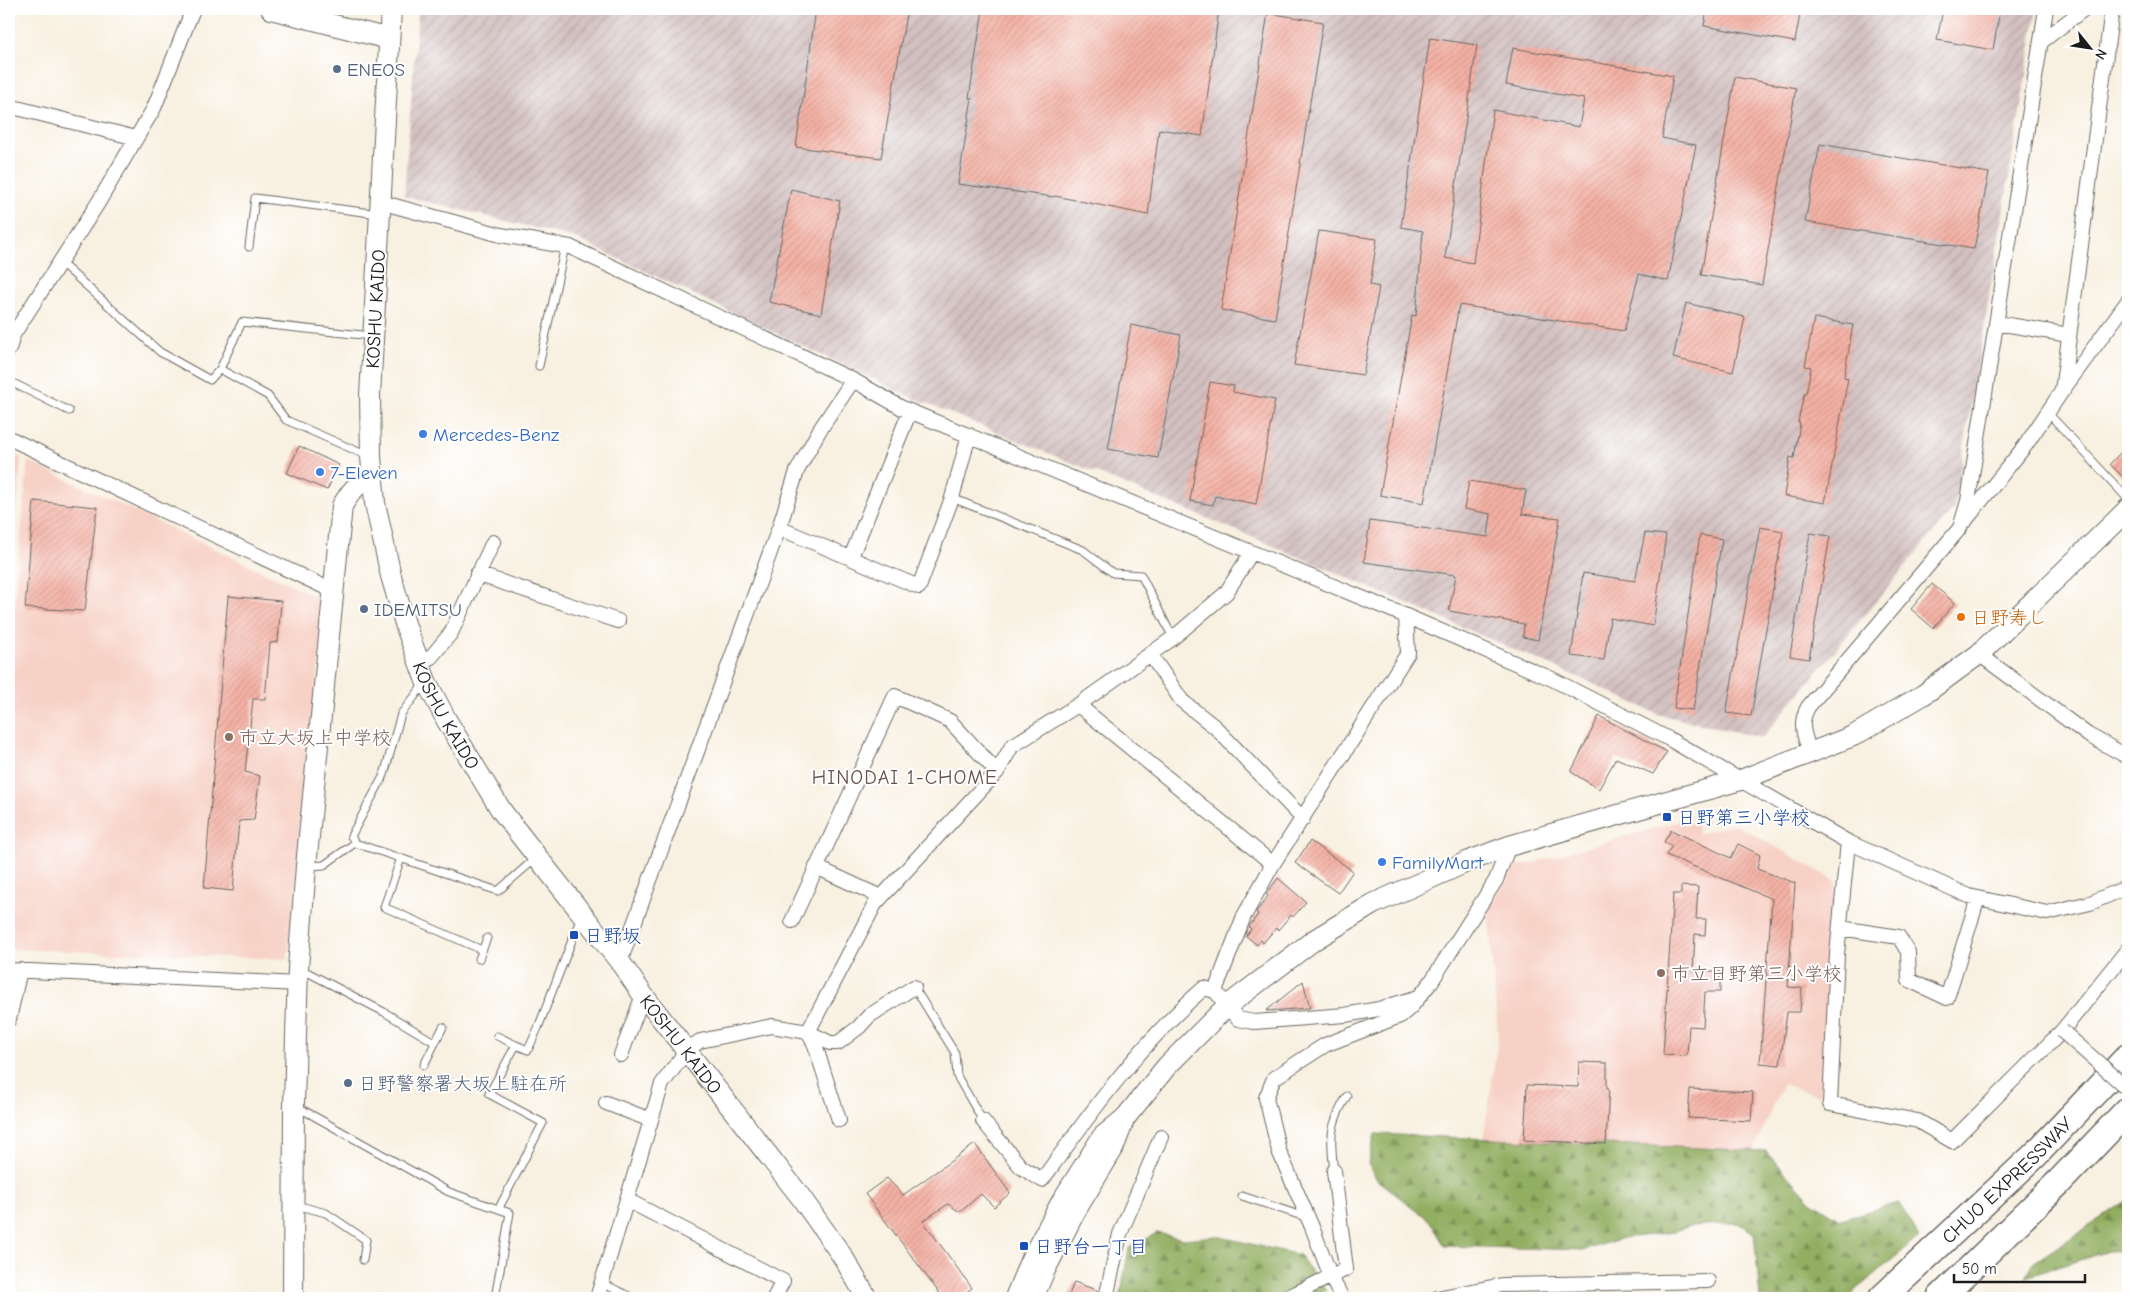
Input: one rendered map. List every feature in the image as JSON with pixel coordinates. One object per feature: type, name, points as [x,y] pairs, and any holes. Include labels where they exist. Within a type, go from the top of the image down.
[{"type":"highway","name":"CHUO EXPRESSWAY","points":[[1882,1298],[2034,1156],[2128,1058]]},
{"type":"highway","name":"CHUO EXPRESSWAY","points":[[1945,1294],[2059,1182],[2128,1110]]},
{"type":"street","points":[[10,340],[98,204],[154,108],[193,9]]},
{"type":"street","points":[[271,9],[389,39]]},
{"type":"street","name":"KOSHU KAIDO","points":[[391,9],[370,396],[375,503],[391,576],[406,627],[426,681],[470,760],[501,810],[536,858],[620,962],[643,995],[822,1226],[867,1298]]},
{"type":"street","points":[[1960,528],[1968,501],[2046,9]]},
{"type":"street","points":[[2041,42],[2084,9]]},
{"type":"street","points":[[2062,391],[2112,9]]},
{"type":"street","points":[[10,110],[136,138]]},
{"type":"street","points":[[380,208],[501,235],[565,246],[853,380],[910,411],[1406,616],[1552,679],[1669,739],[1848,842],[1969,896],[2047,913],[2090,903],[2128,888]]},
{"type":"street","points":[[1810,754],[1802,718],[1808,707],[1960,528],[2025,446],[2062,391],[2126,309]]},
{"type":"street","points":[[1997,323],[2069,335]]},
{"type":"street","points":[[620,962],[779,528],[798,470],[819,432],[853,380]]},
{"type":"street","points":[[851,557],[910,411]]},
{"type":"street","points":[[779,528],[919,587],[952,498],[970,435]]},
{"type":"street","points":[[9,438],[333,591]]},
{"type":"street","points":[[293,1298],[294,1104],[298,976],[306,866],[342,506],[352,489],[362,481],[372,466]]},
{"type":"street","points":[[1015,1298],[1030,1261],[1063,1199],[1102,1137],[1125,1118],[1221,998],[1373,904],[1431,877],[1509,846],[1741,780],[1853,736],[1901,709],[1946,680],[1979,654],[2128,509]]},
{"type":"street","points":[[419,662],[431,657],[451,633],[492,542]]},
{"type":"street","points":[[808,1032],[875,904],[997,772],[1012,746],[1078,705],[1173,638],[1226,594],[1251,553]]},
{"type":"street","points":[[478,574],[618,620]]},
{"type":"street","points":[[1221,998],[1244,916],[1273,864],[1303,819],[1339,758],[1408,653],[1406,616]]},
{"type":"street","points":[[1150,654],[1182,701],[1215,727],[1303,819]]},
{"type":"street","points":[[1979,654],[2088,735],[2128,757]]},
{"type":"street","points":[[792,921],[895,696],[950,721],[997,772]]},
{"type":"street","points":[[1078,705],[1273,864]]},
{"type":"street","points":[[1848,842],[1840,928],[1830,1104],[1918,1121],[1952,1141],[2062,1030],[2128,949]]},
{"type":"street","points":[[1342,1298],[1331,1277],[1279,1151],[1266,1098],[1274,1078],[1324,1045],[1400,1016],[1422,996],[1496,880],[1509,846]]},
{"type":"street","points":[[816,867],[881,897]]},
{"type":"street","points":[[1840,928],[1899,937],[1908,952],[1909,980],[1947,998],[1978,898]]},
{"type":"street","points":[[9,1019],[14,970],[298,976]]},
{"type":"street","points":[[597,1298],[662,1084],[687,1050],[700,1041],[772,1026],[808,1032],[830,1043],[838,1043],[860,1027],[869,1016],[914,987]]},
{"type":"street","points":[[983,1121],[1021,1167],[1042,1180],[1093,1108],[1145,1047],[1204,988],[1221,998],[1238,1019],[1254,1022],[1303,1020],[1379,1009],[1422,996]]},
{"type":"street","points":[[621,1055],[643,995]]},
{"type":"street","points":[[2062,1030],[2128,1089]]},
{"type":"street","points":[[808,1032],[816,1045],[839,1120]]},
{"type":"street","points":[[606,1103],[651,1120]]},
{"type":"street","points":[[1033,1298],[1076,1210],[1113,1149],[1125,1118]]},
{"type":"street","points":[[1106,1298],[1120,1234],[1161,1137]]},
{"type":"street","points":[[1286,1298],[1346,1269],[1334,1171]]},
{"type":"street","points":[[627,1200],[783,1281],[774,1298]]},
{"type":"street","points":[[1437,1298],[1502,1285],[1708,1281]]},
{"type":"lane","points":[[249,247],[255,198],[380,208]]},
{"type":"lane","points":[[539,366],[565,246]]},
{"type":"lane","points":[[60,263],[160,352],[210,380],[220,369],[242,322],[373,336]]},
{"type":"lane","points":[[220,369],[268,396],[286,420],[372,466]]},
{"type":"lane","points":[[9,381],[69,411]]},
{"type":"lane","points":[[2048,413],[2128,499]]},
{"type":"lane","points":[[952,498],[1083,550],[1113,573],[1141,575],[1173,638]]},
{"type":"lane","points":[[426,681],[402,714],[384,775],[351,836],[354,843],[498,891],[536,858]]},
{"type":"lane","points":[[306,866],[324,866],[354,843]]},
{"type":"lane","points":[[401,858],[384,907],[482,950]]},
{"type":"lane","points":[[497,1036],[528,1050],[582,915]]},
{"type":"lane","points":[[479,959],[487,938]]},
{"type":"lane","points":[[298,976],[384,1012],[434,1042]]},
{"type":"lane","points":[[914,987],[955,1053],[958,1076],[983,1121]]},
{"type":"lane","points":[[424,1065],[443,1027]]},
{"type":"lane","points":[[499,1208],[543,1123],[490,1094],[516,1046]]},
{"type":"lane","points":[[1334,1171],[1330,1140],[1335,1116],[1346,1096]]},
{"type":"lane","points":[[294,1104],[449,1192],[510,1213],[495,1298]]},
{"type":"lane","points":[[1242,1196],[1308,1218]]},
{"type":"lane","points":[[294,1205],[326,1213],[366,1240],[363,1260]]},
{"type":"lane","points":[[602,1283],[633,1298]]},
{"type":"shaded area","points":[[418,9],[2037,9],[1954,508],[1762,738],[1657,714],[1587,681],[1243,533],[906,395],[575,238],[404,196]]},
{"type":"shaded area","points":[[9,452],[21,458],[9,587]]},
{"type":"shaded area","points":[[28,461],[313,595],[325,605],[288,959],[9,949],[9,658]]},
{"type":"shaded area","name":"市立日野第三小学校","points":[[1683,820],[1685,825],[1696,820],[1698,834],[1735,824],[1836,881],[1820,1096],[1783,1084],[1751,1156],[1483,1142],[1498,1037],[1488,908],[1517,867]]},
{"type":"green space","points":[[1375,1134],[1766,1151],[1813,1203],[1840,1219],[1899,1203],[1919,1237],[1847,1298],[1760,1298],[1754,1233],[1738,1223],[1690,1226],[1668,1233],[1623,1238],[1585,1250],[1445,1246],[1429,1220],[1377,1180],[1368,1164]]},
{"type":"green space","points":[[2128,1200],[2128,1250],[2108,1251],[2026,1277],[2033,1263]]},
{"type":"green space","points":[[1157,1233],[1184,1239],[1216,1236],[1299,1255],[1326,1290],[1309,1298],[1120,1298],[1129,1248]]},
{"type":"building","points":[[816,9],[907,9],[881,158],[796,147]]},
{"type":"building","points":[[983,9],[1219,9],[1202,136],[1159,129],[1148,215],[1055,196],[958,184],[972,98],[969,98]]},
{"type":"building","points":[[1707,9],[1801,9],[1795,42],[1704,26]]},
{"type":"building","points":[[1943,9],[2000,9],[1993,50],[1937,40]]},
{"type":"building","points":[[1268,13],[1323,22],[1275,319],[1221,310]]},
{"type":"building","points":[[1430,38],[1477,45],[1445,258],[1473,263],[1493,110],[1579,127],[1584,99],[1506,85],[1513,48],[1673,76],[1662,138],[1696,145],[1668,281],[1639,274],[1624,331],[1459,305],[1424,503],[1380,495],[1412,315],[1416,316],[1423,231],[1401,227]]},
{"type":"building","points":[[1735,77],[1796,88],[1762,285],[1701,275]]},
{"type":"building","points":[[1820,144],[1989,173],[1974,249],[1805,222]]},
{"type":"building","points":[[791,189],[840,201],[821,314],[769,302]]},
{"type":"building","points":[[1319,231],[1377,239],[1370,285],[1379,287],[1363,375],[1294,365]]},
{"type":"building","points":[[1686,303],[1745,317],[1733,372],[1673,358]]},
{"type":"building","points":[[1814,318],[1853,325],[1844,377],[1848,378],[1825,503],[1784,496],[1790,457],[1794,458],[1800,423],[1798,422],[1811,367],[1805,366]]},
{"type":"building","points":[[1131,325],[1181,335],[1158,458],[1108,449]]},
{"type":"building","points":[[1210,382],[1234,386],[1233,392],[1275,400],[1256,504],[1215,496],[1213,505],[1190,501]]},
{"type":"building","points":[[2128,444],[2128,482],[2110,464]]},
{"type":"building","points":[[299,446],[339,465],[327,490],[287,473]]},
{"type":"building","points":[[1469,481],[1526,490],[1522,514],[1560,518],[1538,640],[1523,637],[1524,624],[1449,611],[1456,575],[1364,562],[1370,521],[1488,537],[1491,514],[1464,509]]},
{"type":"building","points":[[34,501],[97,507],[85,611],[25,608]]},
{"type":"building","points":[[1760,527],[1783,531],[1751,716],[1726,713]]},
{"type":"building","points":[[1645,533],[1666,535],[1653,626],[1610,618],[1604,660],[1571,656],[1583,573],[1635,581]]},
{"type":"building","points":[[1810,533],[1830,536],[1809,659],[1790,656]]},
{"type":"building","points":[[1700,535],[1722,539],[1693,710],[1674,708]]},
{"type":"building","points":[[1932,584],[1955,603],[1933,628],[1911,609]]},
{"type":"building","points":[[228,596],[281,601],[278,642],[270,643],[265,699],[253,699],[245,772],[260,776],[254,820],[239,821],[233,891],[204,888]]},
{"type":"building","points":[[1599,716],[1667,752],[1653,774],[1616,758],[1599,789],[1571,772]]},
{"type":"building","points":[[1671,830],[1731,858],[1738,844],[1760,855],[1757,869],[1795,883],[1788,987],[1802,988],[1800,1012],[1787,1012],[1780,1065],[1760,1063],[1772,899],[1666,855],[1672,846],[1664,842]]},
{"type":"building","points":[[1310,841],[1353,871],[1338,893],[1295,863]]},
{"type":"building","points":[[1278,878],[1306,902],[1293,917],[1291,915],[1278,930],[1276,928],[1263,943],[1261,940],[1257,945],[1246,936],[1251,929],[1249,927],[1258,914],[1256,912]]},
{"type":"building","points":[[1681,886],[1698,887],[1696,919],[1706,919],[1705,935],[1695,934],[1693,971],[1720,971],[1720,992],[1705,992],[1703,1027],[1689,1026],[1687,1056],[1663,1055],[1673,894],[1681,894]]},
{"type":"building","points":[[1303,981],[1310,1008],[1266,1011]]},
{"type":"building","points":[[1579,1062],[1607,1063],[1607,1088],[1609,1088],[1606,1144],[1524,1140],[1527,1085],[1578,1087]]},
{"type":"building","points":[[1690,1089],[1753,1092],[1751,1121],[1688,1118]]},
{"type":"building","points":[[975,1144],[1010,1193],[994,1207],[981,1194],[960,1212],[948,1204],[923,1221],[972,1288],[958,1298],[943,1298],[865,1194],[887,1178],[903,1195]]},
{"type":"building","points":[[1074,1282],[1099,1291],[1097,1298],[1068,1298]]},
{"type":"place","name":"ENEOS","points":[[337,69]]},
{"type":"place","name":"Mercedes-Benz","points":[[423,434]]},
{"type":"place","name":"7-Eleven","points":[[320,472]]},
{"type":"place","name":"IDEMITSU","points":[[364,609]]},
{"type":"place","name":"日野寿し","points":[[1961,617]]},
{"type":"place","name":"市立大坂上中学校","points":[[229,737]]},
{"type":"place","name":"日野第三小学校","points":[[1667,817]]},
{"type":"place","name":"FamilyMart","points":[[1382,862]]},
{"type":"place","name":"日野坂","points":[[574,935]]},
{"type":"place","name":"市立日野第三小学校","points":[[1661,973]]},
{"type":"place","name":"日野警察署大坂上駐在所","points":[[348,1083]]},
{"type":"place","name":"日野台一丁目","points":[[1024,1246]]},
{"type":"district","name":"HINODAI 1-CHOME","points":[[905,777]]}]
